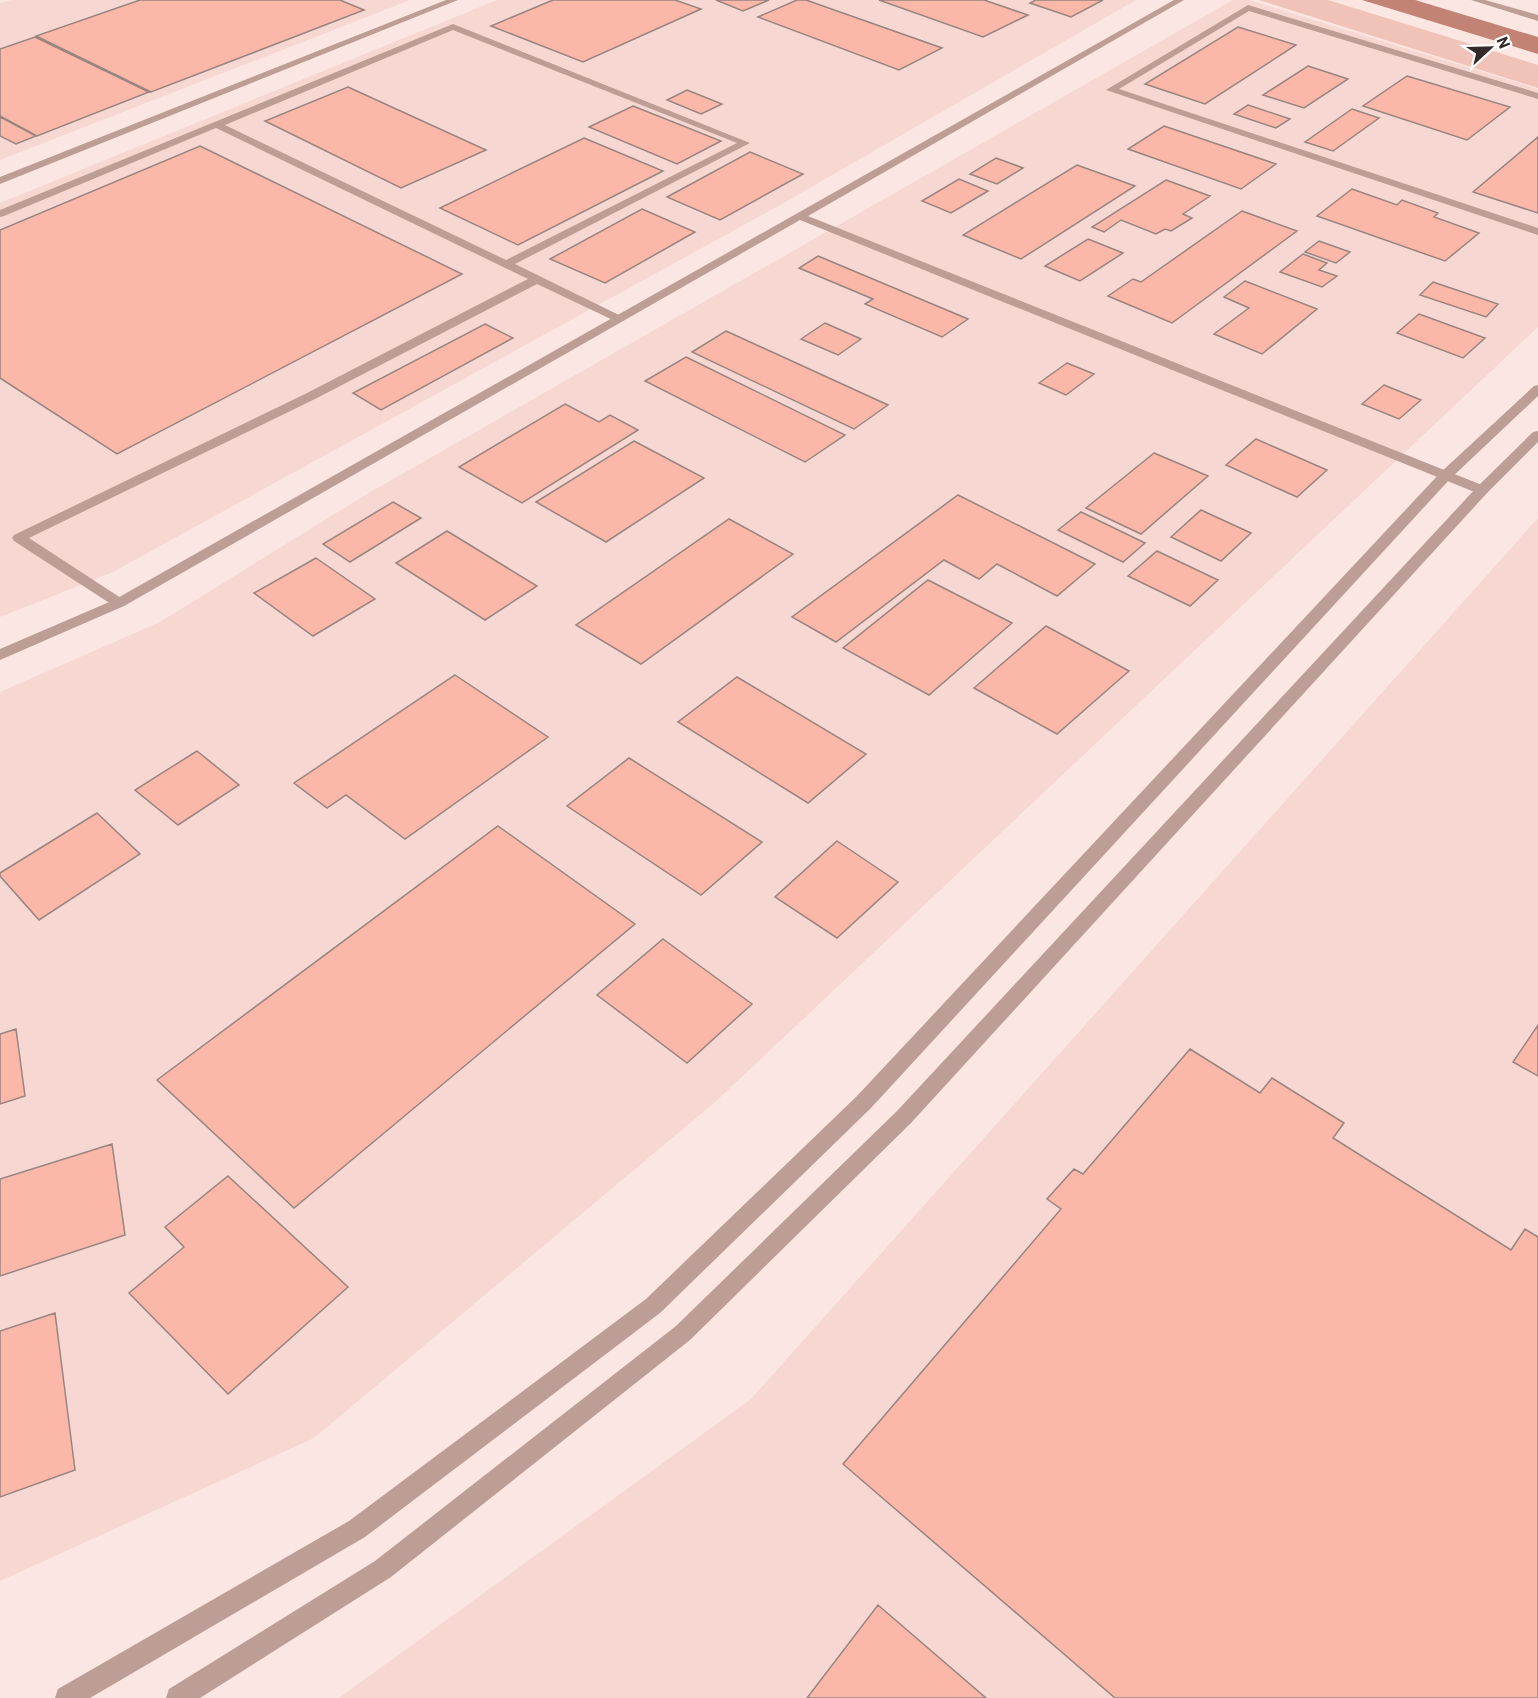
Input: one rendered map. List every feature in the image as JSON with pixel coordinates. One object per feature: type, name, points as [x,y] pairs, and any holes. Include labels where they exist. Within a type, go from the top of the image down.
[{"type":"street","points":[[0,182],[454,0]]},
{"type":"street","points":[[0,655],[119,603],[1180,0]]},
{"type":"street","points":[[1476,0],[1538,18]]},
{"type":"street","points":[[1538,96],[1248,8],[1111,90],[1538,232]]},
{"type":"street","points":[[0,214],[453,27],[745,143],[507,264]]},
{"type":"street","points":[[216,124],[619,319]]},
{"type":"street","points":[[801,217],[1482,490]]},
{"type":"street","points":[[119,603],[19,538],[311,396],[537,279]]},
{"type":"street","points":[[67,1698],[357,1529],[653,1306],[864,1102],[1446,476],[1538,389]]},
{"type":"street","points":[[178,1698],[383,1569],[682,1333],[904,1117],[1482,490],[1538,435]]},
{"type":"shaded area","points":[[12,0],[410,0],[0,160],[0,3]]},
{"type":"shaded area","points":[[497,0],[1136,0],[780,205],[111,573],[0,617],[0,203]]},
{"type":"shaded area","points":[[1233,0],[1249,0],[1538,89],[1538,327],[714,1103],[314,1438],[0,1581],[0,692],[160,622],[367,494]]},
{"type":"shaded area","points":[[1259,0],[1328,0],[1538,65],[1538,88]]},
{"type":"shaded area","points":[[1362,0],[1415,0],[1538,37],[1538,54]]},
{"type":"shaded area","points":[[1538,518],[1538,1698],[339,1698],[751,1399]]},
{"type":"building","points":[[140,0],[340,0],[364,10],[151,92],[36,36]]},
{"type":"building","points":[[553,0],[675,0],[701,9],[583,62],[491,26]]},
{"type":"building","points":[[716,0],[769,0],[743,11]]},
{"type":"building","points":[[797,0],[806,0],[942,48],[899,70],[758,17]]},
{"type":"building","points":[[879,0],[984,0],[1028,15],[983,37]]},
{"type":"building","points":[[1036,0],[1103,0],[1071,17],[1030,3]]},
{"type":"building","points":[[1238,27],[1296,45],[1205,104],[1145,84]]},
{"type":"building","points":[[35,37],[149,92],[37,136],[0,116],[0,49]]},
{"type":"building","points":[[1308,66],[1348,79],[1304,108],[1263,95]]},
{"type":"building","points":[[1407,76],[1510,107],[1467,140],[1363,106]]},
{"type":"building","points":[[348,87],[486,150],[401,188],[265,121]]},
{"type":"building","points":[[687,90],[722,104],[701,114],[667,100]]},
{"type":"building","points":[[1248,105],[1290,119],[1276,128],[1234,114]]},
{"type":"building","points":[[633,106],[721,141],[677,164],[589,127]]},
{"type":"building","points":[[1352,109],[1379,118],[1333,151],[1305,142]]},
{"type":"building","points":[[0,117],[36,136],[16,144],[0,136]]},
{"type":"building","points":[[1164,126],[1276,164],[1241,189],[1128,149]]},
{"type":"building","points":[[1538,137],[1538,213],[1473,192]]},
{"type":"building","points":[[584,138],[663,171],[518,245],[440,208]]},
{"type":"building","points":[[200,146],[462,274],[117,454],[0,378],[0,230]]},
{"type":"building","points":[[750,152],[803,174],[720,220],[667,197]]},
{"type":"building","points":[[996,158],[1023,168],[997,184],[970,174]]},
{"type":"building","points":[[1077,165],[1135,186],[1021,259],[963,235]]},
{"type":"building","points":[[959,179],[988,191],[951,213],[922,201]]},
{"type":"building","points":[[1166,180],[1210,196],[1183,214],[1192,218],[1171,231],[1165,229],[1156,234],[1121,220],[1104,232],[1092,227]]},
{"type":"building","points":[[1352,189],[1397,205],[1402,200],[1438,213],[1434,217],[1479,233],[1445,261],[1317,216]]},
{"type":"building","points":[[642,209],[695,232],[605,283],[550,259]]},
{"type":"building","points":[[1242,211],[1297,231],[1172,323],[1108,296],[1133,279],[1141,282]]},
{"type":"building","points":[[1088,239],[1123,253],[1080,281],[1045,266]]},
{"type":"building","points":[[1319,241],[1350,252],[1336,263],[1305,252]]},
{"type":"building","points":[[1303,254],[1327,263],[1319,270],[1337,276],[1322,287],[1280,272]]},
{"type":"building","points":[[818,256],[968,319],[942,337],[865,304],[873,299],[799,268]]},
{"type":"building","points":[[1245,281],[1317,309],[1262,354],[1214,334],[1249,308],[1224,297]]},
{"type":"building","points":[[1433,282],[1498,304],[1486,317],[1420,295]]},
{"type":"building","points":[[1419,314],[1485,338],[1463,358],[1397,333]]},
{"type":"building","points":[[825,323],[861,339],[838,355],[801,339]]},
{"type":"building","points":[[485,324],[513,338],[381,410],[353,393]]},
{"type":"building","points":[[726,331],[888,405],[854,429],[692,352]]},
{"type":"building","points":[[686,357],[845,435],[805,462],[645,381]]},
{"type":"building","points":[[1067,363],[1094,374],[1066,395],[1039,383]]},
{"type":"building","points":[[1384,385],[1421,400],[1399,419],[1362,404]]},
{"type":"building","points":[[565,404],[599,422],[610,415],[638,430],[522,503],[459,467]]},
{"type":"building","points":[[1256,439],[1327,470],[1297,497],[1226,465]]},
{"type":"building","points":[[634,441],[704,478],[606,542],[536,502]]},
{"type":"building","points":[[1154,453],[1208,476],[1141,534],[1086,508]]},
{"type":"building","points":[[958,495],[1095,564],[1057,596],[997,564],[979,579],[944,560],[836,642],[792,617]]},
{"type":"building","points":[[393,502],[421,518],[350,562],[323,544]]},
{"type":"building","points":[[1201,510],[1251,533],[1221,561],[1171,537]]},
{"type":"building","points":[[1081,512],[1145,543],[1123,562],[1058,530]]},
{"type":"building","points":[[729,519],[793,554],[641,664],[576,625]]},
{"type":"building","points":[[447,531],[537,586],[485,620],[396,563]]},
{"type":"building","points":[[1157,551],[1218,580],[1190,606],[1128,576]]},
{"type":"building","points":[[316,558],[375,599],[313,636],[254,593]]},
{"type":"building","points":[[928,580],[1012,623],[929,695],[843,648]]},
{"type":"building","points":[[1046,626],[1129,671],[1057,734],[974,688]]},
{"type":"building","points":[[455,675],[548,737],[405,839],[346,795],[327,808],[294,783]]},
{"type":"building","points":[[737,677],[866,754],[808,803],[678,722]]},
{"type":"building","points":[[197,751],[239,785],[178,825],[135,790]]},
{"type":"building","points":[[629,758],[762,842],[701,895],[567,806]]},
{"type":"building","points":[[97,813],[140,854],[39,920],[0,876],[0,873]]},
{"type":"building","points":[[498,826],[635,924],[294,1208],[157,1080]]},
{"type":"building","points":[[837,841],[898,882],[837,938],[775,897]]},
{"type":"building","points":[[663,939],[752,1004],[687,1063],[597,995]]},
{"type":"building","points":[[1538,1025],[1538,1076],[1513,1062]]},
{"type":"building","points":[[16,1029],[25,1096],[0,1104],[0,1034]]},
{"type":"building","points":[[1190,1049],[1260,1093],[1272,1078],[1344,1123],[1333,1138],[1511,1250],[1525,1229],[1538,1237],[1538,1698],[1115,1698],[843,1464],[1061,1209],[1047,1199],[1074,1169],[1083,1174]]},
{"type":"building","points":[[112,1144],[125,1235],[0,1276],[0,1179]]},
{"type":"building","points":[[228,1176],[348,1287],[228,1394],[129,1293],[184,1247],[165,1227]]},
{"type":"building","points":[[55,1313],[75,1470],[0,1497],[0,1331]]},
{"type":"building","points":[[878,1605],[986,1698],[807,1698]]}]
